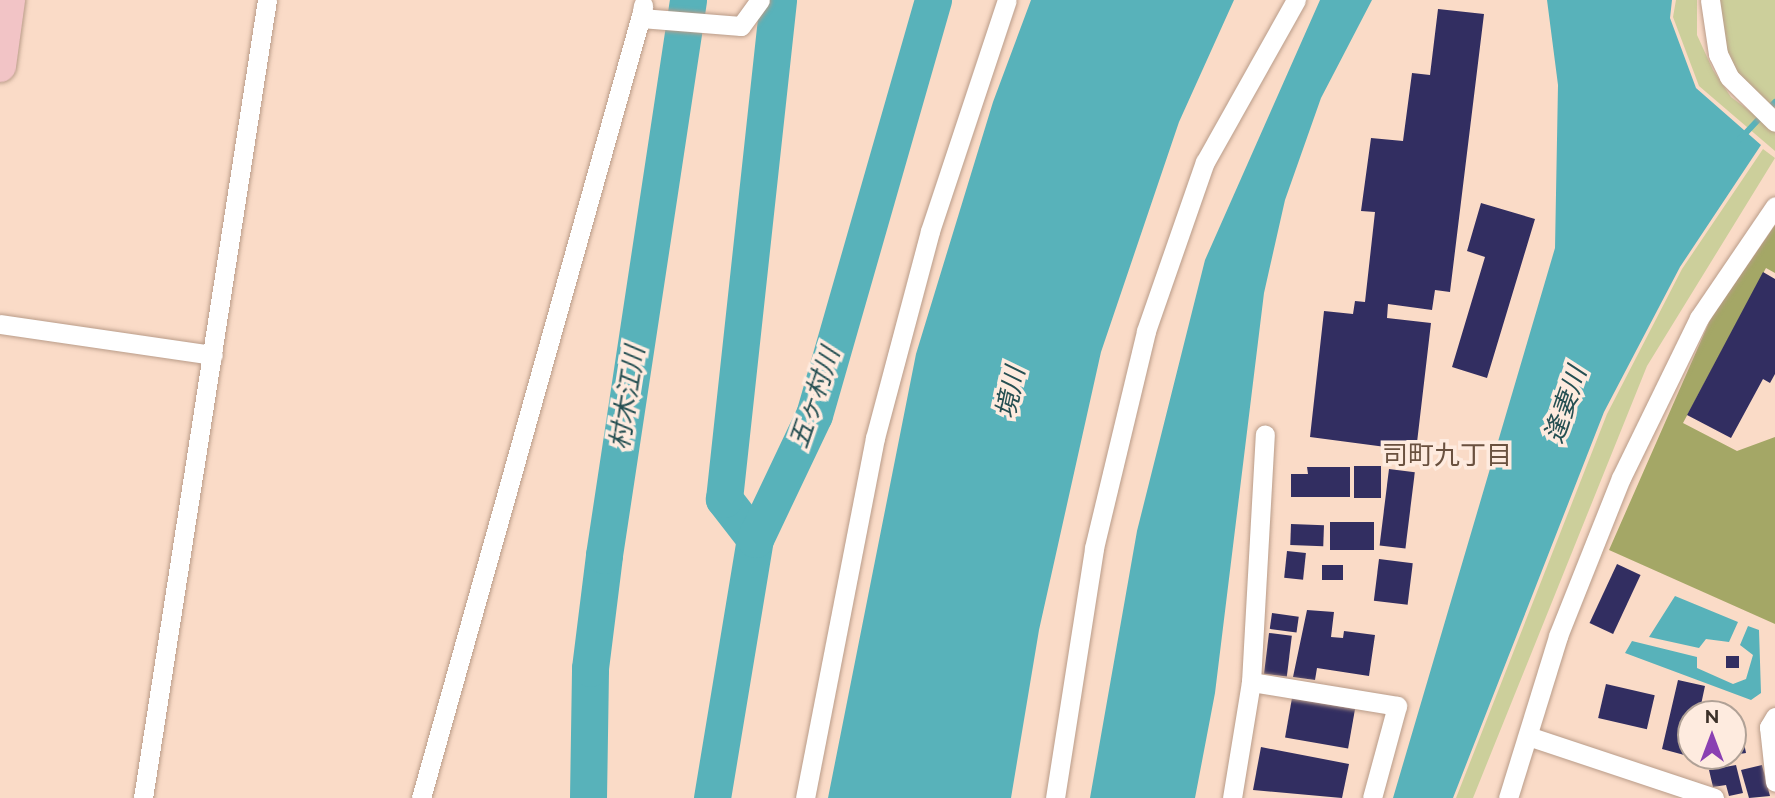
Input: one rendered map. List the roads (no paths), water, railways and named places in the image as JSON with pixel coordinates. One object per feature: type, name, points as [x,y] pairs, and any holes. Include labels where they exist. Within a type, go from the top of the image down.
[{"type":"highway","points":[[0,66],[9,0]]},
{"type":"street","points":[[143,798],[267,0]]},
{"type":"street","points":[[643,4],[641,18],[741,26],[760,0]]},
{"type":"street","points":[[805,798],[875,438],[930,230],[1007,0]]},
{"type":"street","points":[[1055,798],[1094,548],[1146,331],[1205,162],[1296,0]]},
{"type":"street","points":[[1710,0],[1718,54],[1729,76],[1775,122]]},
{"type":"street","points":[[421,798],[643,4]]},
{"type":"street","points":[[1508,798],[1583,565],[1645,425],[1699,318],[1775,206]]},
{"type":"street","points":[[0,324],[213,355]]},
{"type":"street","points":[[1232,798],[1251,682],[1265,434]]},
{"type":"street","points":[[1251,682],[1397,706],[1372,798]]},
{"type":"street","points":[[1775,717],[1769,727],[1775,782]]},
{"type":"street","points":[[1528,736],[1714,798]]},
{"type":"water","name":"境川","points":[[1031,0],[1234,0],[1179,122],[1101,352],[1039,630],[1011,798],[828,798],[916,354],[993,102]]},
{"type":"water","points":[[1320,0],[1372,0],[1321,98],[1285,200],[1264,293],[1215,693],[1195,798],[1090,798],[1137,531],[1205,260]]},
{"type":"water","name":"逢妻川","points":[[1547,0],[1672,0],[1670,18],[1696,88],[1761,145],[1680,267],[1604,412],[1453,798],[1393,798],[1555,248],[1558,85]]},
{"type":"water","points":[[1675,596],[1738,622],[1729,642],[1706,639],[1699,648],[1649,637]]},
{"type":"water","points":[[1748,626],[1759,630],[1761,693],[1751,700],[1625,653],[1632,641],[1697,657],[1697,668],[1733,684],[1746,679],[1753,655],[1740,645]]},
{"type":"waterway","name":"村木江川","points":[[588,798],[590,668],[604,555],[688,0]]},
{"type":"waterway","points":[[755,539],[724,499],[778,0]]},
{"type":"waterway","name":"五ヶ村川","points":[[712,798],[755,539],[814,415],[933,0]]},
{"type":"waterway","points":[[1740,139],[1775,102]]},
{"type":"district","name":"司町九丁目","points":[[1447,456]]}]
